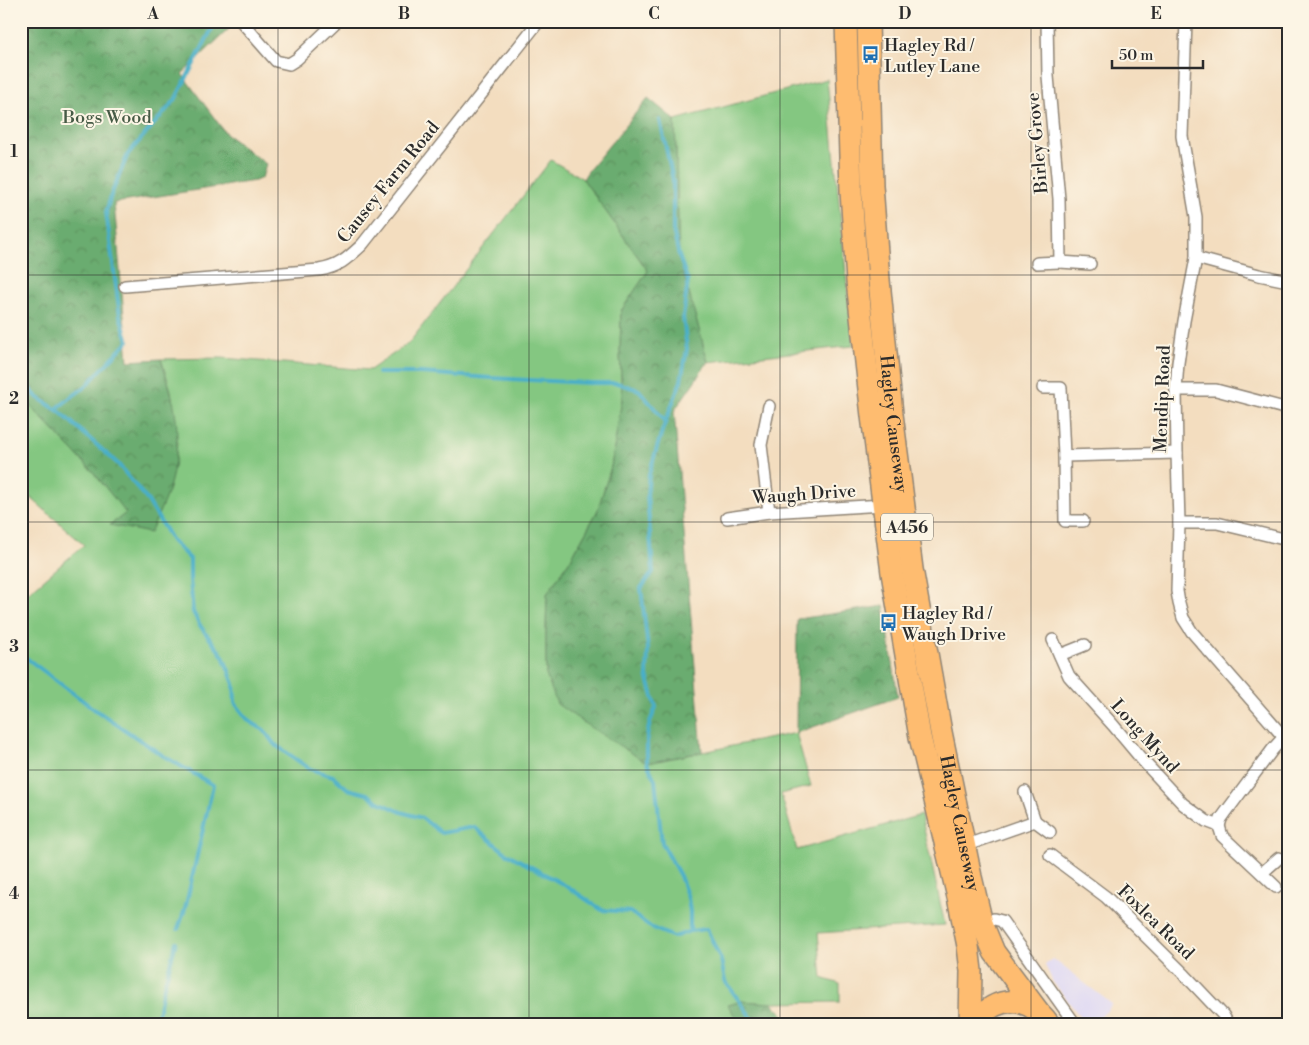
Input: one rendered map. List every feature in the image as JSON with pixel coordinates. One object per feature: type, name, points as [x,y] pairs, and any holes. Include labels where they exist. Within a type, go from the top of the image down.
[{"type":"highway","name":"Hagley Causeway","points":[[846,21],[851,191],[857,281],[883,506],[892,573],[920,737],[968,946],[971,971],[970,1024]]},
{"type":"highway","name":"Hagley Causeway","points":[[868,21],[872,185],[879,280],[892,414],[912,569],[970,877],[982,923],[994,952],[1044,1017]]},
{"type":"highway","name":"A456","points":[[974,1024],[980,1015],[996,1004],[1008,1001],[1025,1004],[1044,1017]]},
{"type":"street","points":[[241,21],[276,61],[289,64],[297,59],[337,21]]},
{"type":"street","name":"Causey Farm Road","points":[[125,286],[319,270],[339,264],[362,245],[539,21]]},
{"type":"street","name":"Birley Grove","points":[[1047,21],[1048,76],[1060,199],[1060,262]]},
{"type":"street","name":"Mendip Road","points":[[1186,21],[1182,136],[1196,217],[1196,258],[1180,346],[1176,390],[1179,523],[1177,591],[1183,618],[1192,632],[1286,740]]},
{"type":"street","points":[[1196,258],[1288,281]]},
{"type":"street","points":[[1036,263],[1090,264]]},
{"type":"street","points":[[1043,388],[1061,388],[1065,521],[1083,521]]},
{"type":"street","points":[[1176,390],[1216,390],[1288,408]]},
{"type":"street","points":[[769,406],[761,445],[769,512]]},
{"type":"street","points":[[1064,456],[1177,453]]},
{"type":"street","name":"Waugh Drive","points":[[728,518],[769,512],[883,506]]},
{"type":"street","points":[[1179,523],[1217,523],[1288,540]]},
{"type":"street","name":"Long Mynd","points":[[1053,640],[1069,676],[1144,762],[1183,804],[1206,821],[1219,826],[1222,836],[1276,887]]},
{"type":"street","points":[[1060,655],[1085,645]]},
{"type":"street","points":[[1219,826],[1221,819],[1273,749],[1286,740]]},
{"type":"street","points":[[1024,792],[1035,821],[1050,832]]},
{"type":"street","points":[[964,846],[1035,821]]},
{"type":"street","name":"Foxlea Road","points":[[1050,855],[1106,897],[1185,975],[1223,1015],[1228,1024]]},
{"type":"street","points":[[1262,873],[1279,858]]},
{"type":"street","points":[[982,923],[994,919],[1002,921],[1075,1024]]},
{"type":"shaded area","points":[[1053,959],[1112,1004],[1107,1011],[1090,1024],[1086,1024],[1053,982],[1045,965]]},
{"type":"green space","name":"Bogs Wood","points":[[21,21],[262,21],[260,24],[235,23],[182,74],[227,135],[266,164],[262,178],[255,181],[114,203],[128,361],[161,359],[172,396],[177,428],[177,446],[173,474],[150,533],[110,525],[126,513],[94,473],[21,396]]},
{"type":"green space","points":[[827,79],[853,346],[708,362],[679,257],[675,120]]},
{"type":"green space","points":[[648,98],[675,120],[679,257],[708,362],[674,411],[702,752],[647,763],[557,704],[546,675],[546,632],[547,594],[569,562],[597,512],[611,467],[622,399],[621,311],[648,271],[583,179]]},
{"type":"green space","points":[[551,160],[583,179],[648,271],[621,311],[622,399],[611,467],[597,512],[569,562],[547,594],[546,675],[648,763],[796,733],[811,786],[781,794],[797,850],[921,815],[945,925],[818,933],[822,978],[840,984],[840,1002],[769,1003],[739,1001],[756,1024],[21,1024],[21,599],[84,545],[21,489],[21,396],[94,473],[127,514],[111,524],[168,491],[177,442],[171,391],[161,359],[222,358],[370,370],[409,343]]},
{"type":"green space","points":[[884,606],[898,697],[796,733],[797,619]]},
{"type":"green space","points":[[742,1001],[772,1003],[793,1024],[740,1024],[728,1005]]},
{"type":"waterway","points":[[56,409],[86,386],[128,341],[120,316],[106,212],[128,154],[175,100],[216,21]]},
{"type":"waterway","points":[[660,120],[673,180],[673,230],[679,256],[688,281],[683,317],[687,349],[681,381],[662,431],[649,474],[647,495],[653,572],[641,588],[648,649],[647,676],[656,707],[647,736],[647,763],[655,780],[662,843],[680,876],[688,898],[690,931]]},
{"type":"waterway","points":[[378,373],[421,373],[617,383],[639,390],[666,422]]},
{"type":"waterway","points":[[21,379],[37,397],[60,412],[118,464],[148,501],[172,541],[190,559],[193,612],[201,627],[223,656],[234,684],[235,703],[249,721],[264,730],[274,744],[310,769],[333,776],[348,789],[367,794],[401,812],[422,818],[441,833],[474,827],[506,853],[568,887],[602,910],[630,912],[652,928],[674,937],[690,931],[707,929],[721,960],[725,981],[756,1024]]},
{"type":"waterway","points":[[21,654],[94,709],[162,755],[213,785],[185,909],[178,929]]},
{"type":"waterway","points":[[156,1024],[176,942]]},
{"type":"place","name":"Hagley Rd / Lutley Lane","points":[[870,55]]},
{"type":"place","name":"Hagley Rd / Waugh Drive","points":[[888,623]]}]
